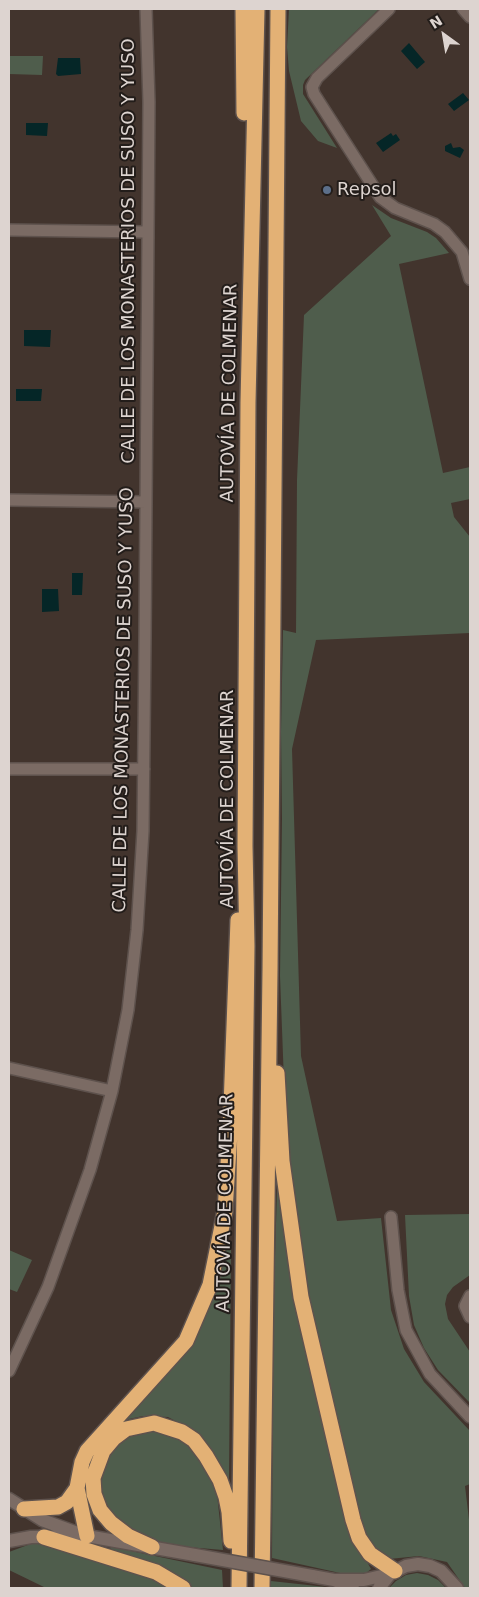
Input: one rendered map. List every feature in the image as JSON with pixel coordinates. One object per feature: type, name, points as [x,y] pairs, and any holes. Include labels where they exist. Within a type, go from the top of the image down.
[{"type":"highway","points":[[243,9],[244,151],[250,244]]},
{"type":"highway","name":"AUTOVÍA DE COLMENAR","points":[[239,1588],[246,1044],[250,244],[257,9]]},
{"type":"highway","points":[[262,1588],[270,971],[277,10]]},
{"type":"highway","points":[[87,1536],[77,1488],[82,1462],[87,1451],[186,1341],[210,1285],[225,1211],[230,1133],[236,944],[246,846]]},
{"type":"highway","points":[[270,971],[282,1161],[301,1297],[356,1529],[370,1554],[392,1573]]},
{"type":"highway","points":[[152,1547],[128,1536],[111,1523],[100,1510],[94,1494],[93,1478],[102,1451],[114,1438],[126,1429],[154,1423],[168,1426],[194,1440],[220,1480],[229,1512],[234,1588]]},
{"type":"highway","points":[[24,1509],[58,1507],[67,1502],[77,1488]]},
{"type":"highway","points":[[44,1537],[156,1572],[183,1588]]},
{"type":"street","points":[[389,9],[317,78],[312,87],[380,197],[395,208],[434,224],[445,232],[462,252],[470,279]]},
{"type":"street","points":[[463,9],[470,17]]},
{"type":"street","name":"CALLE DE LOS MONASTERIOS DE SUSO Y YUSO","points":[[9,1371],[48,1287],[78,1208],[112,1091],[128,1010],[137,930],[144,770],[146,13]]},
{"type":"street","points":[[9,230],[146,232]]},
{"type":"street","points":[[9,500],[146,502]]},
{"type":"street","points":[[9,770],[144,770]]},
{"type":"street","points":[[9,1068],[112,1091]]},
{"type":"street","points":[[390,1217],[398,1290],[406,1330],[430,1374],[470,1417]]},
{"type":"street","points":[[470,1296],[465,1306],[470,1317]]},
{"type":"street","points":[[9,1499],[42,1520],[87,1536],[334,1580],[364,1580],[392,1573],[412,1565],[430,1566],[441,1571],[457,1588]]},
{"type":"street","points":[[9,1541],[44,1537],[87,1536]]},
{"type":"street","points":[[379,1588],[392,1573]]},
{"type":"street","points":[[334,1580],[353,1588]]},
{"type":"green space","points":[[289,9],[379,9],[305,80],[303,85],[303,94],[337,148],[318,141],[301,121],[289,71],[287,47]]},
{"type":"green space","points":[[9,56],[43,56],[42,75],[9,74]]},
{"type":"green space","points":[[372,205],[391,218],[427,232],[436,238],[449,253],[399,264],[443,473],[470,467],[470,499],[451,503],[454,517],[470,537],[470,633],[316,640],[292,749],[301,1056],[337,1221],[381,1218],[391,1310],[404,1349],[424,1382],[470,1431],[470,1484],[465,1486],[470,1528],[470,1588],[465,1588],[447,1562],[419,1556],[389,1559],[376,1554],[363,1531],[300,1261],[286,1135],[280,976],[283,630],[296,633],[297,480],[304,315],[391,236]]},
{"type":"green space","points":[[277,1190],[281,1191],[352,1534],[371,1569],[365,1574],[349,1575],[272,1558],[273,1323]]},
{"type":"green space","points":[[470,1214],[470,1275],[453,1287],[447,1295],[445,1304],[448,1319],[470,1352],[470,1403],[438,1370],[424,1348],[414,1325],[409,1296],[405,1215]]},
{"type":"green space","points":[[229,1241],[231,1247],[229,1480],[215,1456],[192,1430],[168,1417],[143,1416],[129,1419],[113,1428],[215,1290]]},
{"type":"green space","points":[[9,1250],[32,1260],[17,1292],[9,1289]]},
{"type":"green space","points":[[151,1429],[168,1433],[188,1446],[208,1472],[217,1494],[223,1550],[163,1545],[132,1534],[114,1518],[103,1497],[99,1484],[102,1468],[113,1447],[127,1435]]},
{"type":"green space","points":[[33,1543],[54,1546],[144,1574],[172,1588],[46,1588],[9,1570],[9,1552]]},
{"type":"green space","points":[[112,1547],[222,1570],[223,1588],[193,1588],[177,1577],[110,1549]]},
{"type":"green space","points":[[417,1573],[428,1575],[438,1580],[446,1588],[389,1588],[406,1575]]},
{"type":"green space","points":[[271,1581],[335,1588],[271,1588]]},
{"type":"water","points":[[409,43],[425,62],[417,69],[401,51]]},
{"type":"water","points":[[58,58],[80,58],[81,74],[58,76],[56,74]]},
{"type":"water","points":[[463,93],[469,100],[454,111],[448,104]]},
{"type":"water","points":[[26,123],[48,123],[47,136],[26,135]]},
{"type":"water","points":[[391,133],[393,136],[396,134],[400,140],[383,152],[376,143]]},
{"type":"water","points":[[451,143],[453,148],[460,147],[464,150],[460,158],[445,151],[445,146]]},
{"type":"water","points":[[24,330],[51,330],[50,347],[24,346]]},
{"type":"water","points":[[16,389],[42,389],[41,401],[16,401]]},
{"type":"water","points":[[72,573],[83,573],[82,595],[72,595]]},
{"type":"water","points":[[42,589],[58,589],[59,611],[42,612]]},
{"type":"place","name":"Repsol","points":[[327,190]]}]
